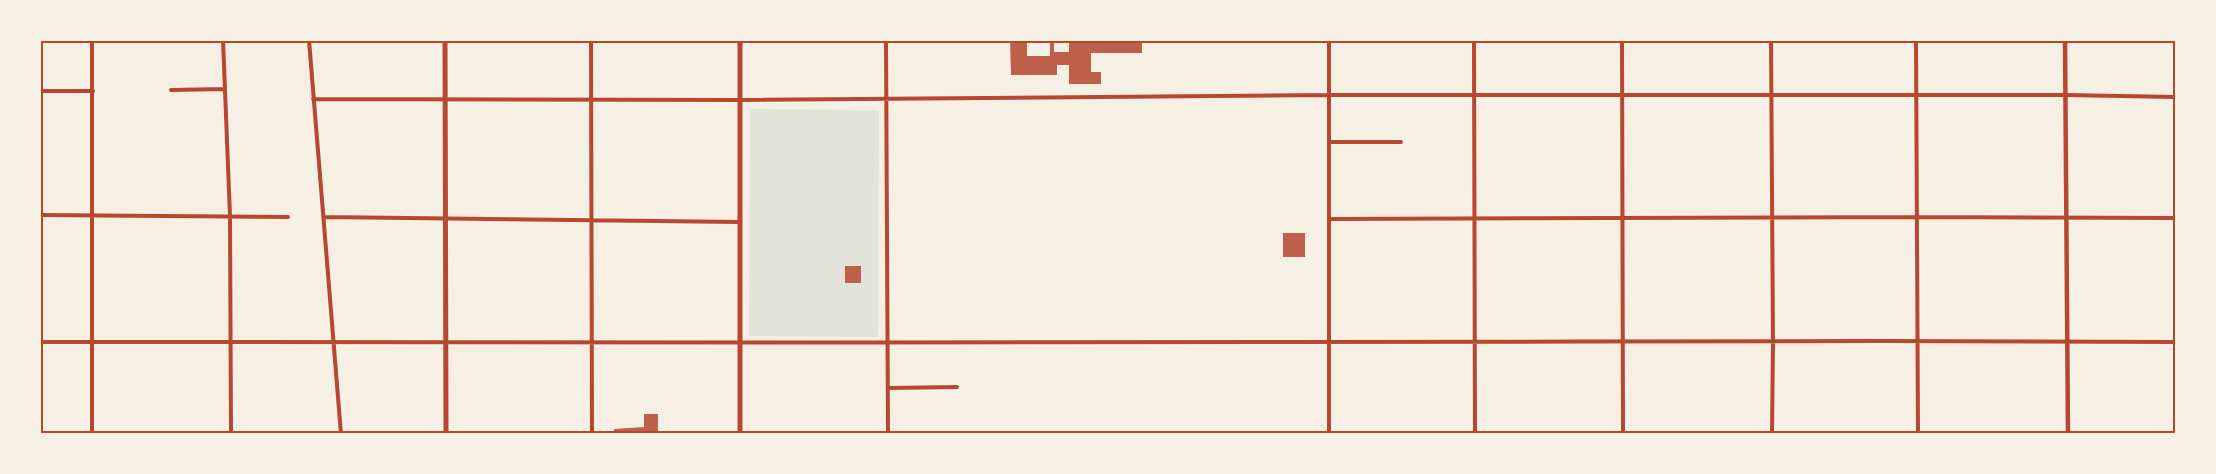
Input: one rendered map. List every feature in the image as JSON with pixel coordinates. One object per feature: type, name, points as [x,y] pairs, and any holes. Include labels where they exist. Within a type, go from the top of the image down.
[{"type":"main road","points":[[445,40],[446,434]]},
{"type":"main road","points":[[740,40],[740,434]]},
{"type":"street","points":[[92,40],[92,434]]},
{"type":"street","points":[[223,40],[230,216],[231,434]]},
{"type":"street","points":[[309,40],[341,434]]},
{"type":"street","points":[[591,40],[592,434]]},
{"type":"street","points":[[886,40],[888,434]]},
{"type":"street","points":[[1329,40],[1329,434]]},
{"type":"street","points":[[1473,40],[1475,434]]},
{"type":"street","points":[[1622,40],[1623,434]]},
{"type":"street","points":[[1771,40],[1772,434]]},
{"type":"street","points":[[1916,40],[1918,434]]},
{"type":"street","points":[[2065,40],[2068,434]]},
{"type":"street","points":[[171,90],[224,89]]},
{"type":"street","points":[[40,91],[93,91]]},
{"type":"street","points":[[313,99],[740,100],[1330,95],[2175,97]]},
{"type":"street","points":[[1330,142],[1401,142]]},
{"type":"street","points":[[40,215],[288,217]]},
{"type":"street","points":[[324,217],[740,222]]},
{"type":"street","points":[[1330,219],[2175,218]]},
{"type":"street","points":[[40,342],[740,343],[1623,340],[2175,342]]},
{"type":"street","points":[[888,388],[957,387]]},
{"type":"shaded area","points":[[750,109],[879,110],[878,337],[749,336]]},
{"type":"building","points":[[1010,40],[1027,40],[1027,56],[1050,56],[1050,40],[1136,40],[1136,43],[1142,43],[1142,53],[1091,53],[1091,72],[1101,72],[1101,84],[1069,84],[1069,65],[1057,65],[1057,75],[1011,75]],"holes":[[[1054,43],[1069,43],[1069,52],[1054,52]]]},
{"type":"building","points":[[1283,233],[1305,233],[1305,257],[1283,257]]},
{"type":"building","points":[[845,266],[861,266],[861,283],[845,283]]},
{"type":"building","points":[[644,414],[658,414],[658,434],[614,434],[614,429],[644,427]]}]
